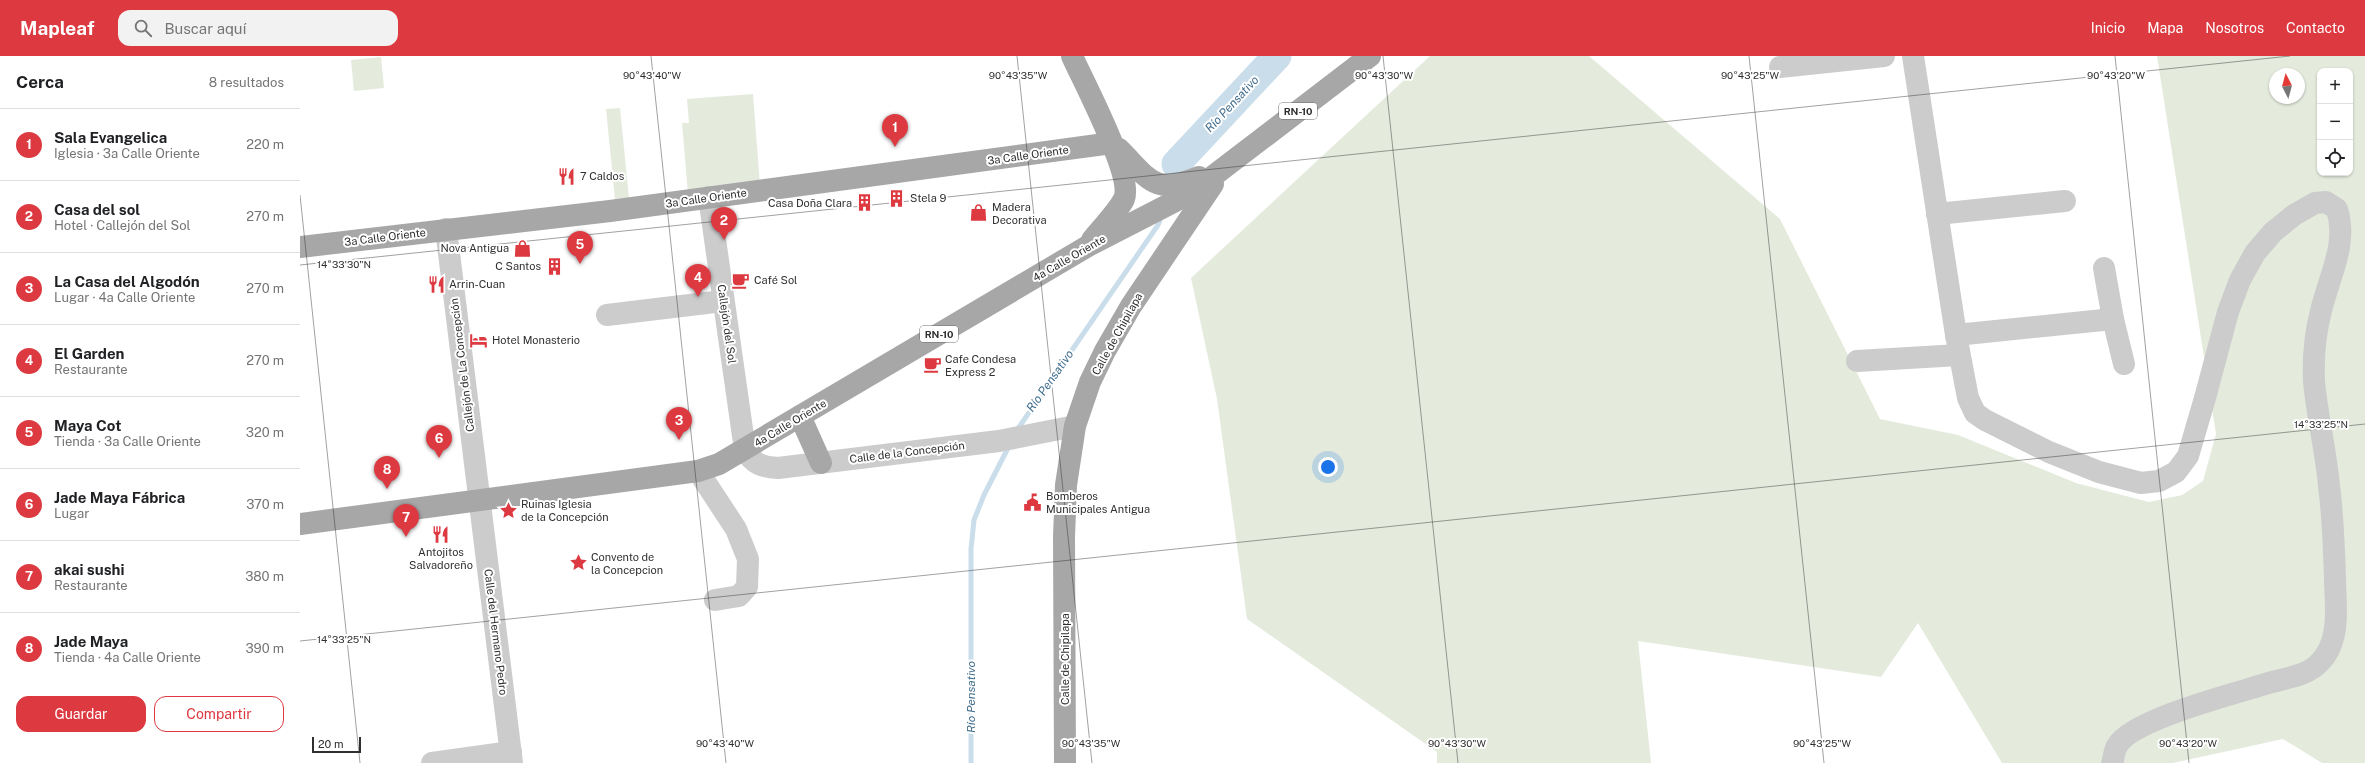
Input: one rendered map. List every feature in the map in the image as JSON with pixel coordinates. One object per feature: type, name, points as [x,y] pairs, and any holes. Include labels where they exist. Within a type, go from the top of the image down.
[{"type":"main road","points":[[1072,56],[1112,143],[1125,177],[1126,187],[1124,199],[1088,246]]},
{"type":"main road","name":"RN-10","points":[[1165,197],[1226,167],[1370,56]]},
{"type":"main road","points":[[1112,143],[1165,197]]},
{"type":"main road","name":"3a Calle Oriente","points":[[300,247],[709,197],[1112,143]]},
{"type":"main road","name":"Calle de Chipilapa","points":[[1066,763],[1064,537],[1066,484],[1075,426],[1090,382],[1105,351],[1167,251],[1226,167]]},
{"type":"main road","name":"4a Calle Oriente","points":[[300,524],[479,502],[698,472],[719,464],[745,450],[1088,246],[1165,197]]},
{"type":"main road","points":[[800,416],[821,463]]},
{"type":"street","points":[[1780,67],[1877,56]]},
{"type":"street","points":[[1913,56],[1957,345],[1968,398],[1975,412],[1985,420],[2049,452],[2099,472],[2141,483],[2159,481],[2176,472],[2188,456],[2206,398],[2228,312],[2240,280],[2255,253],[2273,232],[2294,215],[2315,203],[2326,202],[2337,209],[2342,232],[2339,250],[2320,312],[2314,346],[2314,382],[2329,486],[2334,556],[2336,611],[2334,634],[2328,651],[2319,664],[2304,673],[2216,699],[2148,723],[2131,732],[2117,746],[2112,763]]},
{"type":"street","name":"Callejón del Sol","points":[[709,197],[745,450]]},
{"type":"street","points":[[1937,214],[2065,201]]},
{"type":"street","name":"Callejón de La Concepción","points":[[446,229],[479,502]]},
{"type":"street","points":[[2104,268],[2113,319],[2124,364]]},
{"type":"street","points":[[607,315],[723,301]]},
{"type":"street","points":[[1857,361],[2113,319]]},
{"type":"street","name":"Calle de la Concepción","points":[[745,450],[750,459],[757,464],[778,468],[999,441],[1075,426]]},
{"type":"street","points":[[698,472],[736,529],[748,558],[747,587],[739,596],[715,600]]},
{"type":"street","name":"Calle del Hermano Pedro","points":[[479,502],[511,757]]},
{"type":"street","points":[[432,763],[511,757]]},
{"type":"shaded area","points":[[1430,56],[1589,56],[1780,219],[1880,419],[1958,435],[2076,483],[2149,502],[2182,495],[2203,481],[2216,434],[2157,56],[2365,56],[2365,763],[2322,763],[2283,739],[2173,763],[2002,763],[1918,623],[1881,677],[1638,641],[1651,763],[1437,763],[1437,752],[1247,619],[1217,399],[1191,278]]},
{"type":"shaded area","points":[[381,57],[384,88],[354,91],[351,60]]},
{"type":"shaded area","points":[[753,94],[760,185],[688,194],[682,123],[689,123],[687,99]]},
{"type":"shaded area","points":[[620,108],[629,198],[615,199],[606,109]]},
{"type":"waterway","name":"Río Pensativo","points":[[1176,164],[1277,56]]},
{"type":"waterway","name":"Río Pensativo","points":[[1170,180],[1176,164]]},
{"type":"waterway","name":"Río Pensativo","points":[[1017,430],[1158,225],[1162,215]]},
{"type":"waterway","name":"Río Pensativo","points":[[971,763],[971,549],[974,520],[984,495],[1009,446]]},
{"type":"place","name":"Sala Evangelica","points":[[895,147]]},
{"type":"place","name":"7 Caldos","points":[[567,176]]},
{"type":"place","name":"Stela 9","points":[[897,198]]},
{"type":"place","name":"Casa Doña Clara","points":[[865,203]]},
{"type":"place","name":"Madera Decorativa","points":[[979,213]]},
{"type":"place","name":"Casa del sol","points":[[724,240]]},
{"type":"place","name":"Nova Antigua","points":[[522,248]]},
{"type":"place","name":"Maya Cot","points":[[580,264]]},
{"type":"place","name":"C Santos","points":[[554,266]]},
{"type":"place","name":"Café Sol","points":[[741,280]]},
{"type":"place","name":"Arrin-Cuan","points":[[436,284]]},
{"type":"place","name":"El Garden","points":[[698,297]]},
{"type":"place","name":"Hotel Monasterio","points":[[479,340]]},
{"type":"place","name":"Cafe Condesa Express 2","points":[[932,365]]},
{"type":"place","name":"La Casa del Algodón","points":[[679,440]]},
{"type":"place","name":"Jade Maya Fábrica","points":[[439,458]]},
{"type":"place","name":"Jade Maya","points":[[387,489]]},
{"type":"place","name":"Bomberos Municipales Antigua","points":[[1033,502]]},
{"type":"place","name":"Ruinas Iglesia de la Concepción","points":[[508,510]]},
{"type":"place","name":"Antojitos Salvadoreño","points":[[441,534]]},
{"type":"place","name":"akai sushi","points":[[406,537]]},
{"type":"place","name":"Convento de la Concepcion","points":[[578,563]]}]
